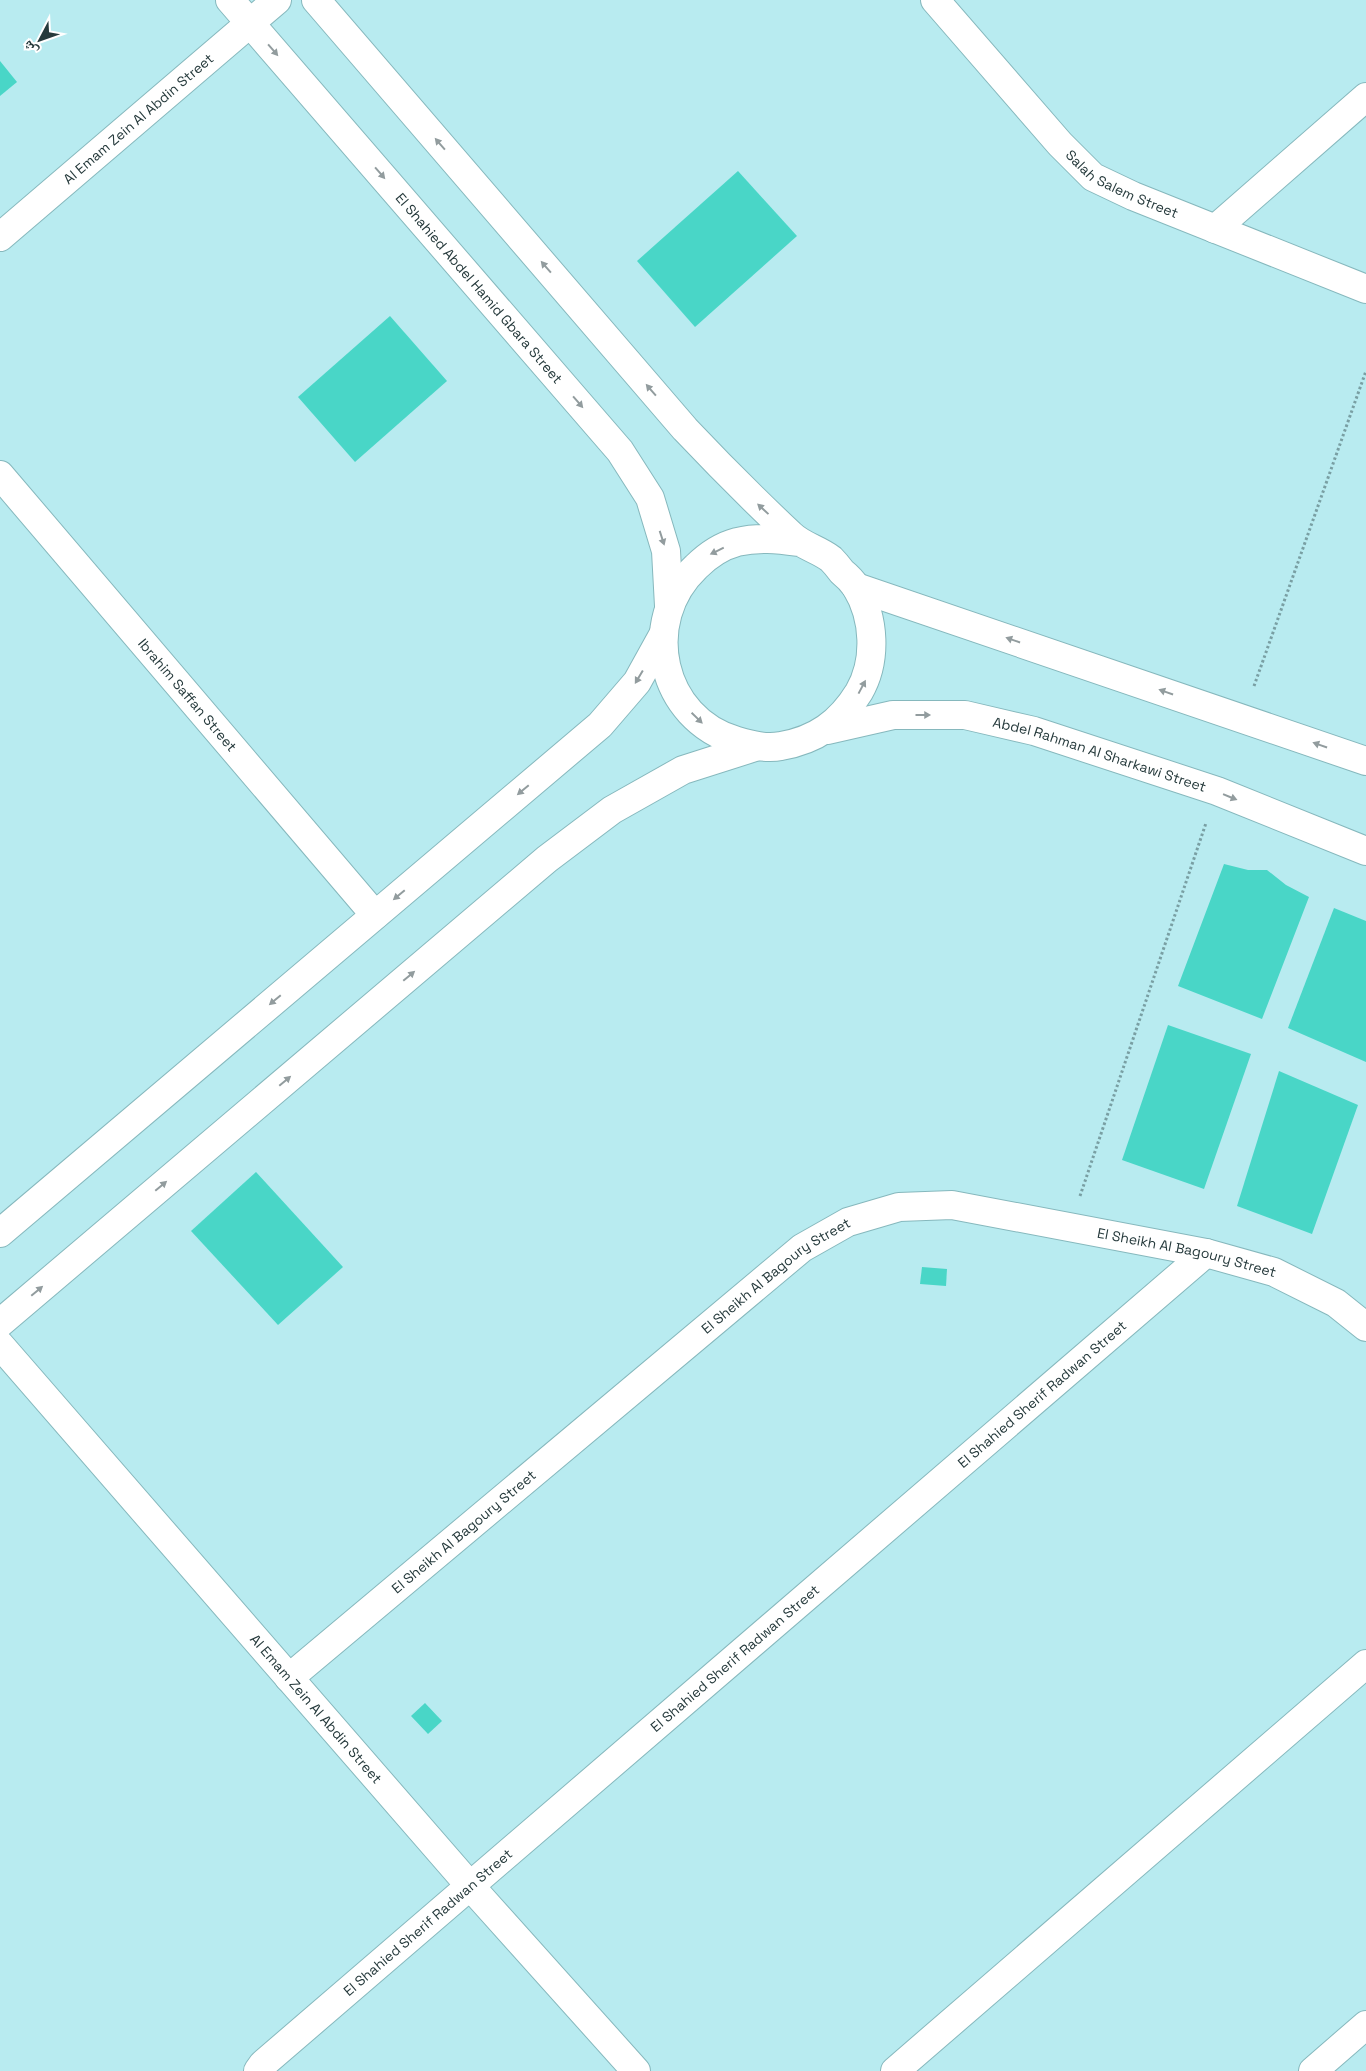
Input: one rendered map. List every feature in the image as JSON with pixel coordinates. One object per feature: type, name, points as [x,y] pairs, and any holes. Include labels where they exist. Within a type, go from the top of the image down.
[{"type":"street","name":"El Shahied Abdel Hamid Gbara Street","points":[[230,0],[620,452],[650,498],[666,550],[669,606]]},
{"type":"street","name":"Al Emam Zein Al Abdin Street","points":[[0,236],[277,0]]},
{"type":"street","points":[[316,0],[685,430],[740,487],[798,542],[831,560],[856,587],[869,617],[872,650],[865,682],[848,710],[824,731],[802,742],[778,747],[755,746],[724,738],[698,720],[677,696],[665,666],[663,635],[669,606],[684,578],[707,556],[736,542],[767,537],[798,542]]},
{"type":"street","name":"Salah Salem Street","points":[[935,0],[1060,144],[1093,177],[1133,196],[1366,289]]},
{"type":"street","points":[[1215,229],[1366,97]]},
{"type":"street","name":"Ibrahim Saffan Street","points":[[0,475],[375,915]]},
{"type":"street","points":[[856,587],[1366,761]]},
{"type":"street","points":[[0,1233],[600,725],[637,682],[663,635]]},
{"type":"street","name":"Abdel Rahman Al Sharkawi Street","points":[[824,731],[893,715],[965,715],[1034,731],[1216,791],[1366,851]]},
{"type":"street","points":[[0,1323],[540,866],[605,815],[684,770],[755,746]]},
{"type":"street","name":"El Sheikh Al Bagoury Street","points":[[290,1678],[802,1248],[848,1222],[899,1207],[952,1205],[1206,1253],[1274,1272],[1336,1303],[1366,1327]]},
{"type":"street","name":"El Shahied Sherif Radwan Street","points":[[256,2069],[471,1887],[1206,1253]]},
{"type":"street","name":"Al Emam Zein Al Abdin Street","points":[[0,1345],[471,1887],[636,2071]]},
{"type":"street","points":[[895,2071],[1366,1664]]},
{"type":"street","points":[[1313,2071],[1366,2026]]},
{"type":"path","points":[[1243,718],[1366,371]]},
{"type":"path","points":[[1069,1227],[1216,791]]},
{"type":"building","points":[[0,61],[17,82],[0,96]]},
{"type":"building","points":[[738,171],[797,236],[695,327],[637,261]]},
{"type":"building","points":[[390,316],[447,381],[355,462],[298,397]]},
{"type":"building","points":[[1224,864],[1248,870],[1267,870],[1286,885],[1309,897],[1262,1019],[1178,986]]},
{"type":"building","points":[[1334,908],[1366,921],[1366,1062],[1288,1028]]},
{"type":"building","points":[[1168,1025],[1251,1054],[1204,1189],[1122,1160]]},
{"type":"building","points":[[1279,1071],[1358,1105],[1312,1234],[1237,1206]]},
{"type":"building","points":[[256,1172],[343,1267],[278,1325],[191,1231]]},
{"type":"building","points":[[922,1267],[947,1269],[946,1286],[920,1284]]},
{"type":"building","points":[[425,1703],[442,1721],[428,1734],[411,1716]]}]
